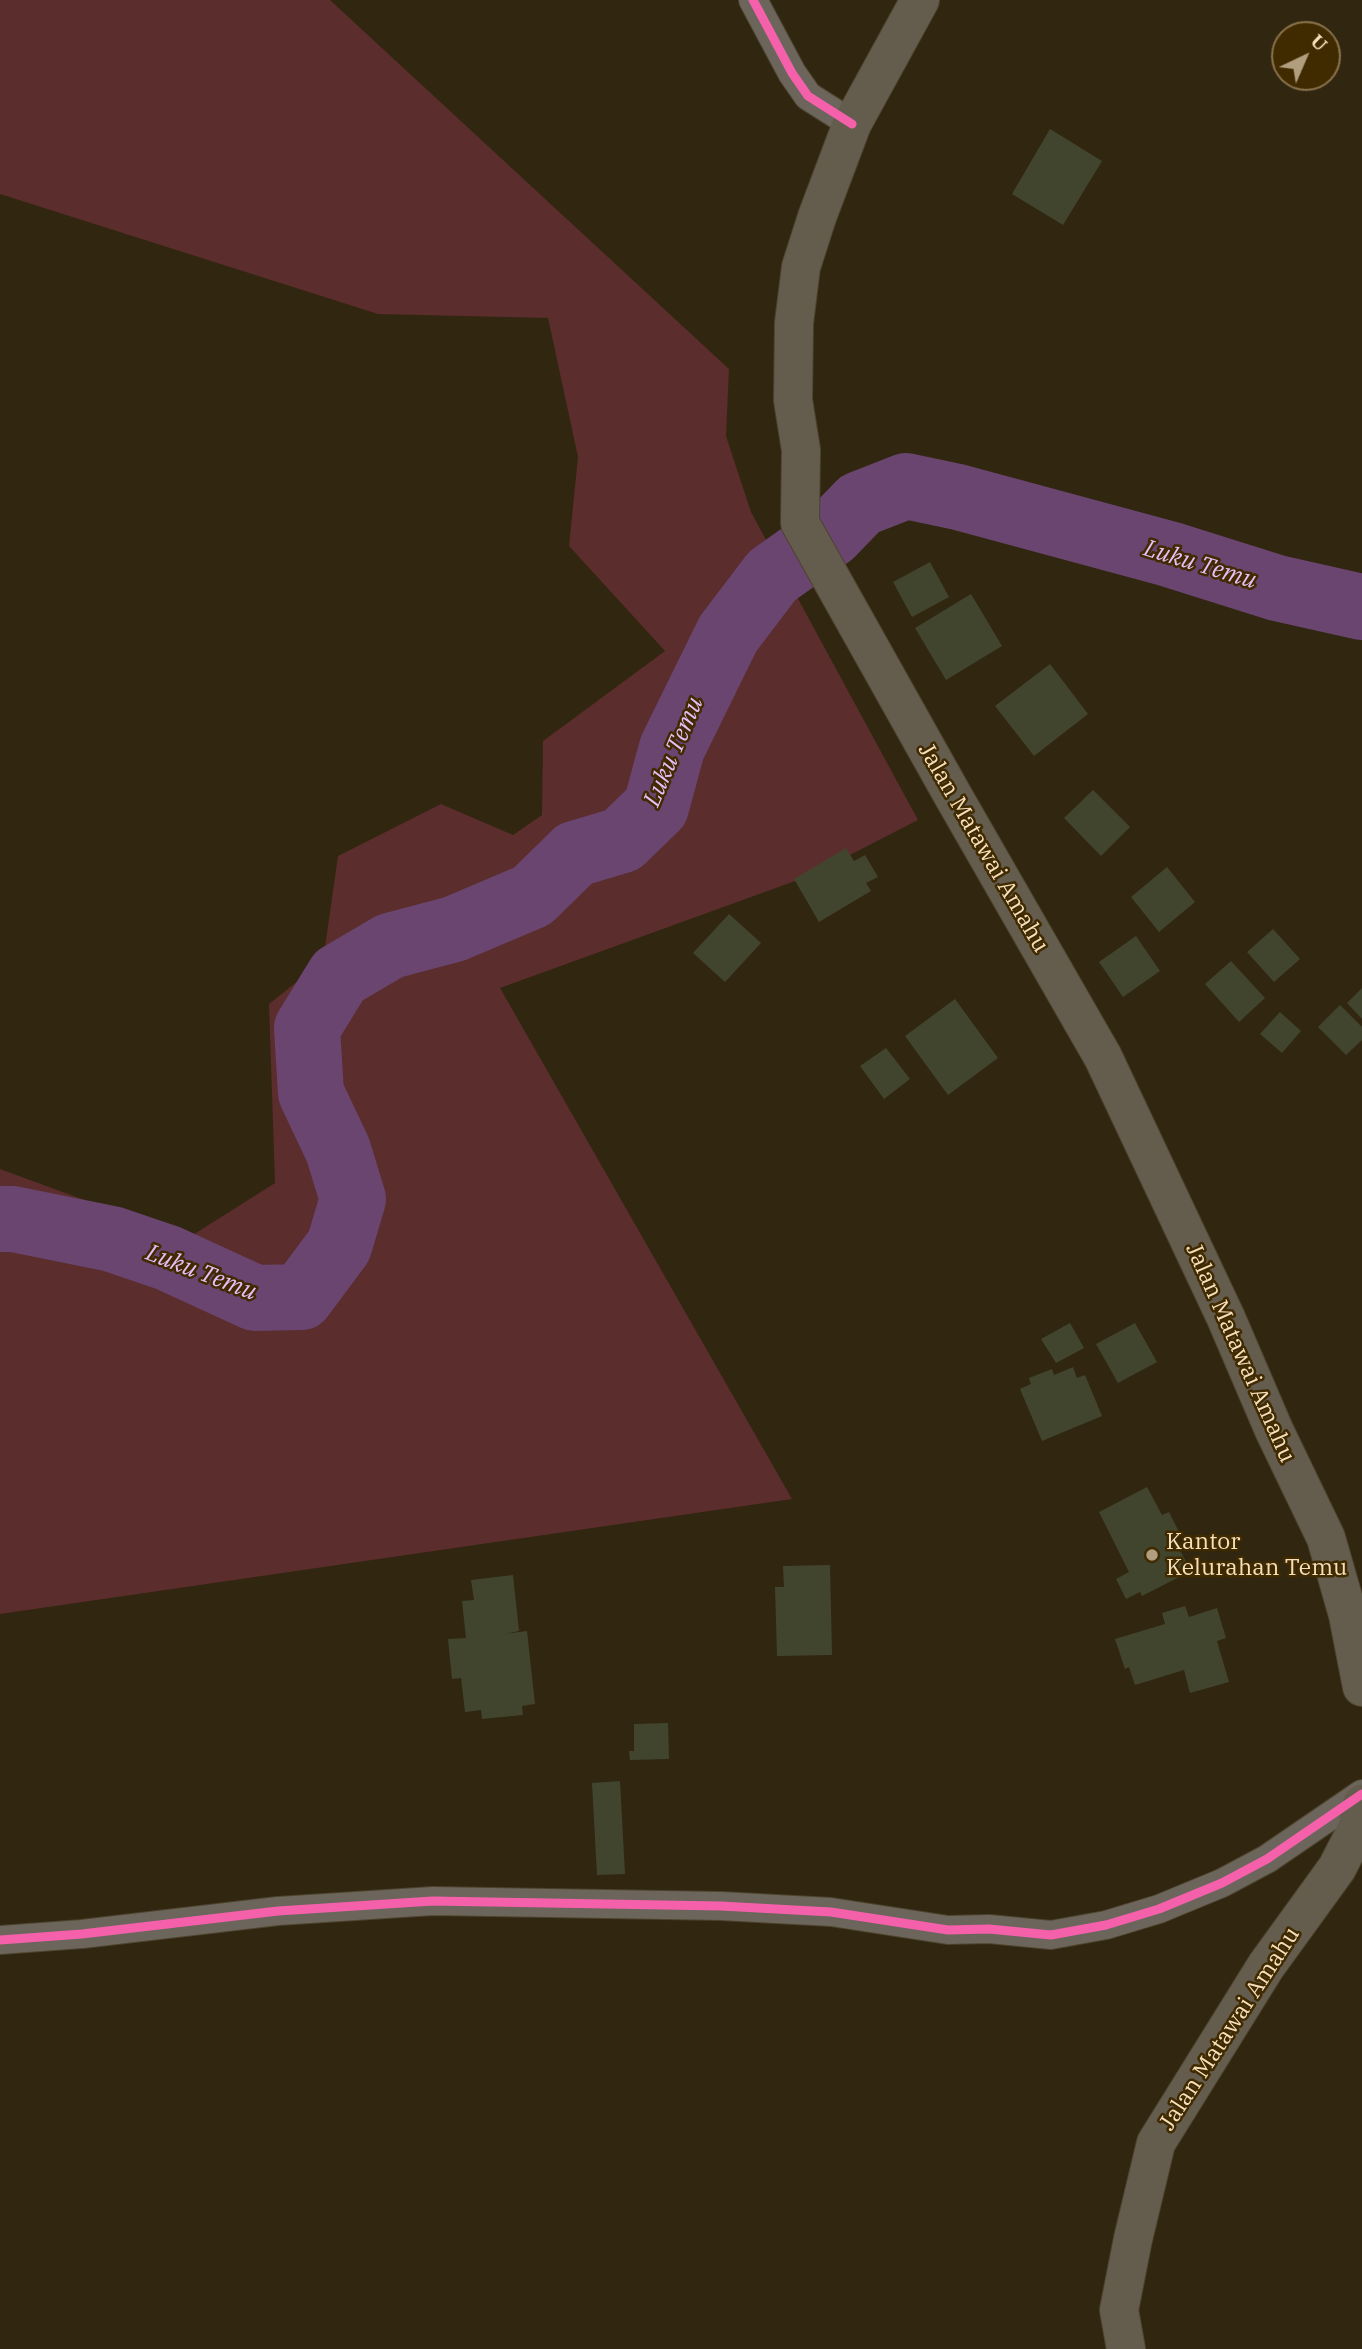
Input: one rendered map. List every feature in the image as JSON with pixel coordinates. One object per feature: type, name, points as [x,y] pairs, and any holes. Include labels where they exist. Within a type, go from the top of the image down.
[{"type":"main road","name":"Jalan Matawai Amahu","points":[[920,0],[852,124],[801,267],[794,323],[793,400],[802,450],[800,523],[1103,1057],[1326,1538],[1348,1615],[1362,1687]]},
{"type":"main road","name":"Jalan Matawai Amahu","points":[[1126,2349],[1119,2309],[1156,2143],[1266,1966],[1337,1868],[1357,1829],[1362,1804]]},
{"type":"street","points":[[753,0],[792,73],[808,96],[852,124]]},
{"type":"street","points":[[0,1940],[82,1934],[278,1911],[433,1900],[722,1906],[831,1912],[948,1930],[989,1929],[1051,1935],[1106,1925],[1159,1909],[1222,1883],[1267,1859],[1362,1794]]},
{"type":"shaded area","points":[[0,0],[330,0],[729,369],[726,436],[751,512],[918,820],[809,876],[500,988],[792,1499],[0,1614],[0,1169],[188,1238],[275,1183],[269,1004],[323,961],[338,856],[441,804],[513,835],[542,815],[543,741],[665,651],[569,546],[578,457],[548,318],[378,314],[0,194]]},
{"type":"building","points":[[1050,129],[1102,161],[1063,225],[1012,194]]},
{"type":"building","points":[[930,562],[949,597],[912,617],[893,582]]},
{"type":"building","points":[[971,594],[1002,646],[946,680],[915,628]]},
{"type":"building","points":[[1050,664],[1088,714],[1034,756],[995,706]]},
{"type":"building","points":[[1093,790],[1130,827],[1101,856],[1064,818]]},
{"type":"building","points":[[846,848],[854,861],[865,855],[878,877],[866,883],[871,891],[819,922],[794,879]]},
{"type":"building","points":[[1167,867],[1195,902],[1159,932],[1131,897]]},
{"type":"building","points":[[729,914],[761,943],[725,982],[693,953]]},
{"type":"building","points":[[1273,929],[1300,959],[1274,982],[1247,952]]},
{"type":"building","points":[[1136,936],[1160,971],[1123,997],[1099,962]]},
{"type":"building","points":[[1231,961],[1265,998],[1239,1022],[1205,984]]},
{"type":"building","points":[[1362,988],[1362,1019],[1347,1003]]},
{"type":"building","points":[[955,999],[998,1058],[948,1095],[905,1036]]},
{"type":"building","points":[[1340,1005],[1362,1027],[1362,1040],[1346,1055],[1318,1027]]},
{"type":"building","points":[[1280,1012],[1301,1031],[1282,1053],[1260,1034]]},
{"type":"building","points":[[886,1048],[910,1079],[884,1099],[860,1066]]},
{"type":"building","points":[[1070,1323],[1084,1348],[1056,1363],[1041,1339]]},
{"type":"building","points":[[1135,1323],[1157,1362],[1118,1383],[1096,1344]]},
{"type":"building","points":[[1073,1367],[1077,1378],[1085,1375],[1102,1416],[1042,1441],[1020,1389],[1031,1384],[1029,1378],[1052,1369],[1054,1375]]},
{"type":"building","name":"Kantor Kelurahan Temu","points":[[1147,1487],[1162,1515],[1169,1512],[1181,1536],[1174,1539],[1191,1571],[1142,1596],[1140,1592],[1126,1599],[1116,1579],[1129,1572],[1099,1512]]},
{"type":"building","points":[[830,1565],[832,1655],[777,1656],[775,1587],[784,1587],[783,1566]]},
{"type":"building","points":[[513,1575],[519,1631],[504,1634],[527,1631],[535,1704],[522,1706],[523,1715],[482,1719],[481,1710],[465,1712],[461,1678],[452,1679],[448,1639],[466,1638],[462,1601],[474,1600],[471,1580]]},
{"type":"building","points":[[1185,1606],[1189,1617],[1217,1608],[1226,1638],[1217,1641],[1229,1682],[1190,1693],[1184,1670],[1135,1685],[1129,1667],[1125,1669],[1115,1639],[1165,1624],[1162,1613]]},
{"type":"building","points":[[668,1723],[669,1759],[630,1760],[629,1751],[634,1751],[634,1724]]},
{"type":"building","points":[[620,1781],[625,1874],[597,1875],[592,1783]]},
{"type":"waterway","name":"Luku Temu","points":[[0,1219],[13,1219],[112,1239],[168,1258],[255,1298],[301,1297],[339,1246],[353,1199],[338,1150],[311,1093],[307,1028],[339,976],[390,946],[454,929],[532,896],[575,854],[622,840],[656,807],[672,748],[728,634],[772,576],[831,534],[860,504],[906,486],[958,497],[1169,554],[1277,588],[1362,607]]},
{"type":"cycle path","points":[[753,0],[792,73],[808,96],[852,124]]},
{"type":"cycle path","points":[[0,1940],[82,1934],[278,1911],[433,1901],[721,1906],[831,1912],[948,1930],[989,1929],[1051,1935],[1106,1925],[1159,1909],[1222,1883],[1267,1859],[1362,1794]]},
{"type":"place","name":"Kantor Kelurahan Temu","points":[[1152,1555]]}]
